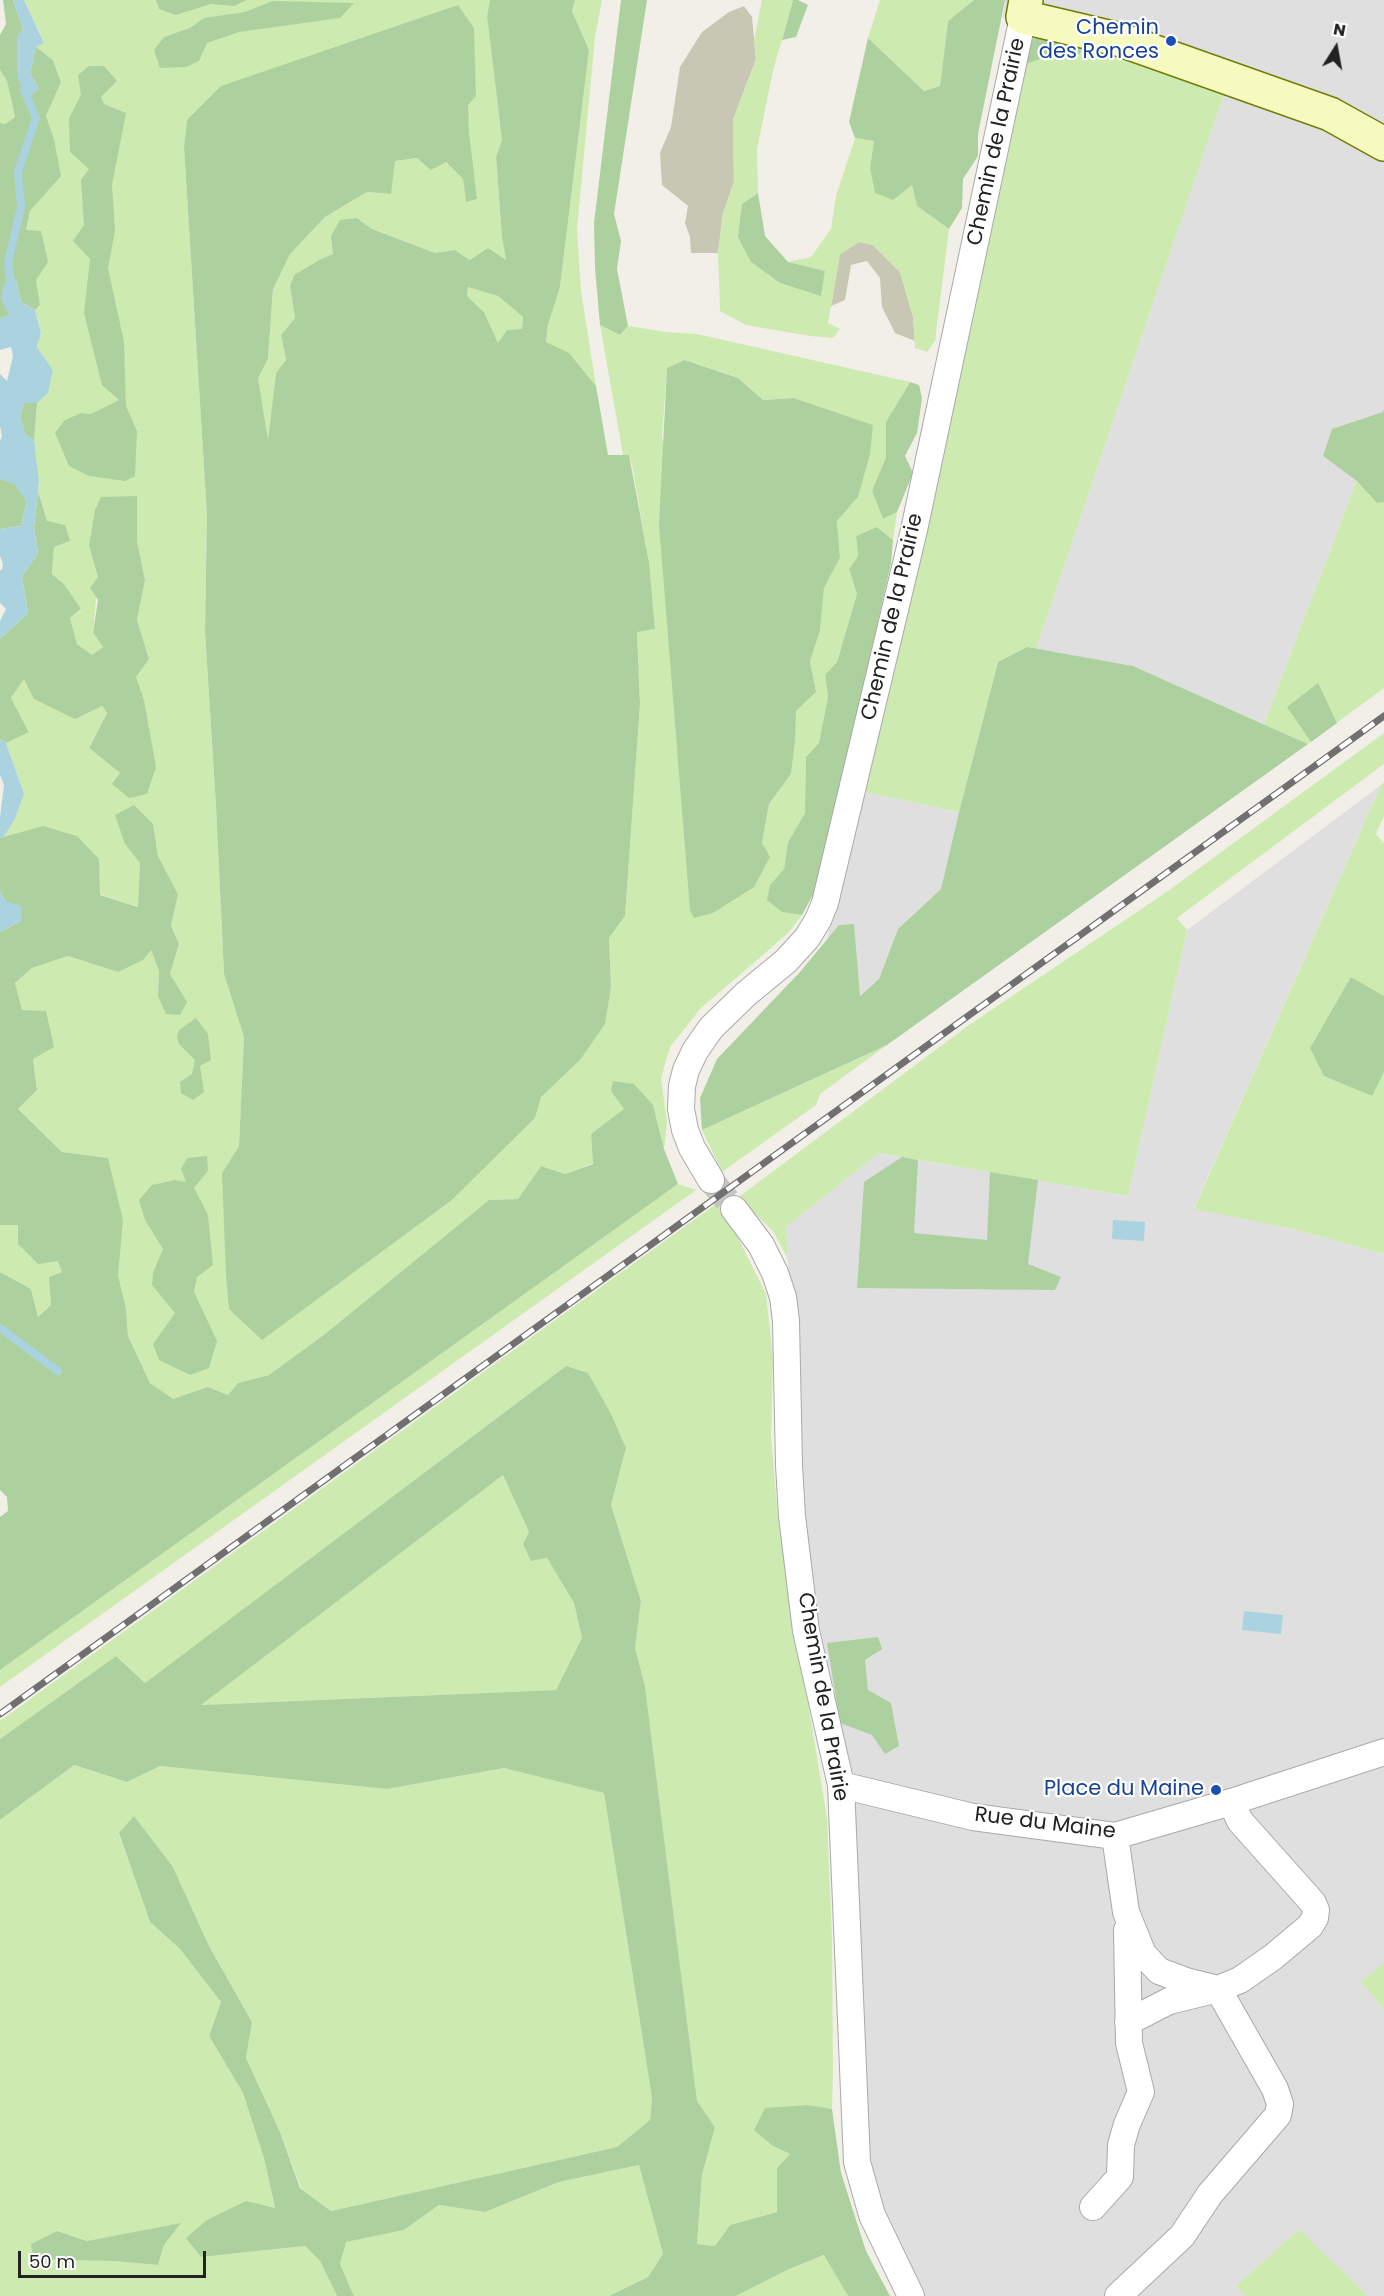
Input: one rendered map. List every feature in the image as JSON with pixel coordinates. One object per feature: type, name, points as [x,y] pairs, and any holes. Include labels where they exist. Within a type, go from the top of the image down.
[{"type":"street","points":[[1025,8],[1329,114],[1384,144]]},
{"type":"street","name":"Chemin de la Prairie","points":[[711,1180],[692,1148],[685,1130],[681,1108],[682,1086],[686,1070],[695,1051],[711,1028],[746,994],[786,961],[807,938],[825,903],[836,865],[914,530],[1025,8]]},
{"type":"street","name":"Chemin de la Prairie","points":[[734,1209],[761,1245],[775,1273],[783,1298],[786,1321],[792,1516],[806,1631],[841,1785],[857,2162],[872,2215],[911,2296]]},
{"type":"street","name":"Rue du Maine","points":[[841,1785],[973,1817],[1115,1836],[1231,1802],[1384,1752]]},
{"type":"street","points":[[1128,2022],[1168,2001],[1218,1989],[1240,1980],[1273,1957],[1310,1926],[1315,1918],[1316,1910],[1312,1903],[1240,1821],[1231,1802]]},
{"type":"street","points":[[1093,2207],[1120,2177],[1121,2145],[1127,2124],[1141,2092],[1129,2043],[1126,1912],[1115,1836]]},
{"type":"street","points":[[1118,2296],[1182,2236],[1210,2194],[1278,2115],[1280,2104],[1275,2089],[1218,1989],[1159,1971],[1143,1954],[1126,1912]]},
{"type":"shaded area","points":[[1005,0],[1384,0],[1384,409],[1264,724],[1133,666],[1036,649],[1226,88],[1053,33],[1031,40],[1003,17]]},
{"type":"shaded area","points":[[744,6],[752,17],[756,59],[733,120],[734,182],[723,213],[718,253],[691,253],[690,237],[685,223],[688,206],[662,185],[660,153],[671,127],[680,67],[702,32],[729,12]]},
{"type":"shaded area","points":[[859,242],[873,245],[900,272],[913,317],[915,341],[895,333],[882,307],[880,278],[867,261],[851,265],[845,300],[831,306],[840,254]]},
{"type":"shaded area","points":[[1381,785],[1194,1208],[1293,1229],[1384,1254],[1384,1962],[1361,1982],[1384,2010],[1384,2296],[1368,2296],[1299,2229],[1236,2286],[1246,2296],[1140,2296],[1135,2290],[1128,2296],[901,2296],[879,2256],[803,1536],[786,1227],[879,1153],[1128,1196],[1187,930]]},
{"type":"shaded area","points":[[865,792],[959,812],[941,889],[898,929],[879,979],[859,996],[854,924],[827,938]]},
{"type":"green space","points":[[3,0],[13,0],[23,29],[23,88],[27,97],[39,89],[30,74],[36,47],[53,60],[61,82],[46,116],[54,139],[61,176],[30,211],[26,230],[41,231],[48,262],[36,280],[40,305],[35,310],[21,302],[16,280],[9,315],[0,319],[0,123],[5,124],[15,117],[7,81],[0,70],[0,35],[6,24]]},
{"type":"green space","points":[[24,0],[490,0],[487,16],[502,140],[496,157],[506,260],[470,260],[455,250],[435,253],[372,229],[357,218],[333,254],[321,259],[290,286],[295,318],[281,335],[286,360],[276,373],[268,443],[258,378],[268,359],[273,289],[289,254],[325,217],[367,192],[390,194],[395,161],[417,158],[446,162],[463,179],[466,201],[468,104],[476,96],[187,120],[184,147],[207,515],[205,631],[224,974],[244,1037],[239,1146],[222,1173],[262,1339],[452,1200],[535,1118],[540,1097],[580,1060],[611,987],[609,938],[625,916],[640,704],[637,631],[655,629],[649,562],[632,465],[629,455],[623,455],[600,325],[620,335],[628,326],[697,334],[910,382],[886,422],[886,457],[872,491],[883,519],[897,512],[893,540],[877,527],[856,536],[858,556],[849,569],[857,594],[837,662],[825,675],[828,696],[819,743],[806,758],[805,813],[788,842],[784,869],[770,885],[782,912],[802,915],[789,932],[701,1008],[670,1047],[661,1078],[667,1123],[664,1149],[653,1105],[611,1091],[625,1109],[591,1134],[593,1163],[565,1174],[541,1166],[518,1199],[489,1200],[325,1334],[269,1375],[238,1383],[228,1395],[208,1387],[173,1400],[150,1383],[128,1336],[126,1309],[62,1272],[50,1277],[51,1305],[38,1317],[31,1289],[0,1272],[0,1225],[18,1225],[108,1158],[62,1152],[18,1109],[37,1090],[33,1059],[15,983],[32,968],[68,956],[118,972],[151,949],[159,971],[158,996],[170,974],[179,944],[171,926],[178,894],[158,856],[153,824],[125,844],[141,863],[139,907],[99,894],[99,859],[43,826],[3,838],[15,819],[24,794],[6,743],[29,731],[11,698],[24,678],[102,706],[107,712],[89,748],[120,773],[129,797],[144,700],[135,677],[149,659],[137,620],[145,580],[137,541],[137,497],[89,546],[98,577],[93,633],[103,647],[92,656],[77,644],[70,618],[81,610],[64,584],[52,574],[54,547],[70,541],[47,521],[38,491],[39,482],[20,416],[53,370],[37,347],[41,333],[35,310],[40,305],[26,230],[30,211],[60,176],[54,139],[46,116],[61,82],[53,60],[36,47],[44,42]],"holes":[[[686,360],[738,378],[763,400],[794,398],[873,425],[858,497],[837,521],[840,558],[824,588],[820,631],[810,661],[816,692],[795,711],[795,742],[791,774],[769,804],[762,843],[662,437],[667,368]]]},
{"type":"green space","points":[[156,0],[247,0],[234,6],[211,4],[176,15],[159,9]]},
{"type":"green space","points":[[490,0],[575,0],[572,11],[589,50],[560,287],[548,325],[546,342],[569,353],[596,386],[608,455],[629,455],[649,562],[655,629],[637,632],[640,704],[625,916],[609,938],[611,987],[605,1024],[580,1060],[541,1097],[535,1118],[452,1200],[262,1340],[229,1309],[226,1275],[222,1173],[239,1146],[244,1037],[224,974],[205,631],[207,515],[184,147],[187,120],[221,86],[458,5],[474,28],[476,96],[468,105],[477,199],[466,202],[463,179],[446,162],[431,170],[417,158],[395,161],[391,194],[367,192],[325,217],[290,254],[273,289],[268,359],[258,378],[268,440],[276,373],[286,360],[281,335],[295,318],[290,286],[294,275],[333,254],[331,236],[340,220],[357,218],[372,229],[435,253],[455,250],[470,260],[488,248],[506,260],[496,157],[502,140],[487,16]],"holes":[[[468,287],[498,296],[523,317],[522,329],[507,330],[498,343],[484,312],[467,296]]]},
{"type":"green space","points":[[575,0],[602,0],[595,37],[577,229],[581,291],[596,386],[569,354],[546,342],[548,325],[560,287],[589,50],[572,11]]},
{"type":"green space","points":[[621,0],[647,0],[614,214],[621,241],[617,269],[628,326],[620,335],[600,325],[594,223]]},
{"type":"green space","points":[[762,0],[793,0],[773,71],[757,149],[758,193],[742,204],[751,262],[780,283],[821,295],[825,271],[788,262],[811,257],[831,229],[836,196],[855,138],[874,141],[870,167],[912,185],[917,206],[949,229],[935,341],[927,352],[915,348],[913,317],[900,272],[873,245],[859,242],[840,254],[828,323],[840,329],[833,338],[746,325],[720,311],[718,253],[723,213],[734,182],[733,120],[756,60],[754,40]]},
{"type":"green space","points":[[793,0],[808,5],[796,37],[782,40]]},
{"type":"green space","points":[[880,0],[974,0],[948,21],[940,86],[924,91],[868,38]]},
{"type":"green space","points":[[974,0],[1005,0],[978,134],[978,156],[963,179],[962,208],[949,229],[917,206],[912,185],[893,200],[875,193],[870,167],[874,141],[855,138],[849,122],[868,38],[924,91],[940,86],[948,21]]},
{"type":"green space","points":[[273,1],[354,3],[340,18],[239,32],[207,43],[199,61],[186,67],[160,68],[154,50],[164,37],[190,28],[204,18],[245,12]]},
{"type":"green space","points":[[1052,33],[1226,88],[1036,649],[1027,647],[998,662],[959,812],[865,792],[1031,40]]},
{"type":"green space","points":[[1052,33],[1083,42],[1080,54],[1045,57],[1026,64],[1031,40]]},
{"type":"green space","points":[[89,66],[104,66],[117,81],[101,97],[104,104],[126,113],[112,185],[115,231],[108,268],[124,342],[126,406],[137,431],[135,476],[125,481],[89,476],[69,466],[55,433],[65,420],[81,413],[91,414],[119,400],[102,385],[84,313],[90,259],[73,241],[84,225],[81,180],[89,169],[70,152],[69,118],[81,95],[78,75]]},
{"type":"green space","points":[[0,70],[7,81],[15,117],[5,124],[0,123]]},
{"type":"green space","points":[[758,193],[765,236],[788,262],[825,271],[821,296],[780,283],[751,262],[738,237],[742,204]]},
{"type":"green space","points":[[468,287],[498,296],[523,317],[522,329],[498,343],[484,312],[467,296]]},
{"type":"green space","points":[[685,360],[738,378],[763,400],[794,398],[873,425],[870,454],[858,497],[837,521],[840,558],[824,588],[820,631],[810,661],[816,692],[796,711],[791,774],[769,804],[762,843],[770,857],[754,887],[713,913],[694,918],[690,910],[659,524],[667,368]]},
{"type":"green space","points":[[910,382],[919,385],[922,398],[917,433],[905,456],[913,473],[897,512],[883,519],[872,491],[886,457],[886,422]]},
{"type":"green space","points":[[24,403],[37,403],[34,440],[25,434],[20,416]]},
{"type":"green space","points":[[1384,409],[1384,688],[1308,744],[1264,724]]},
{"type":"green space","points":[[1384,409],[1384,502],[1377,503],[1357,481],[1323,456],[1332,429],[1383,412]]},
{"type":"green space","points":[[0,479],[14,483],[27,501],[21,526],[0,529]]},
{"type":"green space","points":[[38,491],[47,521],[65,525],[70,541],[54,547],[52,574],[64,584],[81,609],[70,618],[77,644],[92,655],[103,647],[93,633],[98,600],[90,588],[98,577],[89,546],[95,510],[101,497],[137,496],[137,541],[145,580],[137,620],[149,659],[136,677],[144,700],[156,767],[147,794],[129,798],[112,784],[120,773],[89,748],[107,713],[102,706],[75,719],[34,699],[24,679],[11,698],[29,732],[6,743],[0,739],[0,639],[28,613],[22,576],[38,553],[34,527]]},
{"type":"green space","points":[[877,527],[893,540],[891,563],[816,889],[802,915],[782,912],[767,900],[770,885],[784,869],[788,842],[805,813],[806,757],[819,743],[828,696],[825,675],[837,662],[857,594],[849,569],[858,556],[856,536]]},
{"type":"green space","points":[[1027,647],[1133,666],[1308,744],[887,1045],[702,1130],[700,1098],[717,1059],[800,972],[839,925],[854,924],[860,996],[879,979],[898,929],[941,889],[998,662]]},
{"type":"green space","points":[[1318,683],[1337,723],[1311,742],[1287,707]]},
{"type":"green space","points":[[1384,733],[1384,764],[1177,918],[1187,930],[1128,1196],[879,1153],[786,1227],[788,1259],[773,1231],[742,1202],[740,1196],[969,1025],[1168,891]]},
{"type":"green space","points":[[1384,782],[1384,816],[1376,834],[1384,843],[1384,996],[1351,978],[1310,1048],[1371,1096],[1384,1072],[1384,1254],[1293,1229],[1194,1209]]},
{"type":"green space","points":[[134,805],[153,824],[158,856],[178,894],[171,926],[179,944],[170,974],[187,1002],[180,1015],[166,1014],[158,996],[159,971],[151,950],[143,960],[118,972],[68,956],[32,968],[15,983],[22,1010],[46,1011],[54,1047],[33,1059],[37,1090],[18,1109],[62,1152],[108,1158],[123,1220],[118,1276],[126,1309],[128,1336],[150,1383],[173,1399],[208,1387],[228,1395],[238,1383],[269,1375],[325,1334],[489,1200],[518,1199],[541,1166],[565,1174],[593,1164],[591,1134],[624,1109],[611,1091],[613,1081],[634,1084],[653,1105],[664,1149],[678,1184],[0,1670],[0,1517],[8,1511],[7,1497],[0,1490],[0,1272],[31,1289],[38,1317],[51,1305],[49,1277],[62,1272],[58,1261],[38,1264],[18,1244],[18,1225],[0,1225],[0,932],[21,921],[0,891],[0,838],[43,826],[77,836],[99,859],[100,895],[138,907],[140,863],[125,844],[115,815]]},
{"type":"green space","points":[[1351,977],[1384,996],[1384,1072],[1372,1096],[1324,1076],[1310,1048]]},
{"type":"green space","points":[[196,1018],[208,1034],[211,1060],[200,1066],[204,1092],[193,1100],[181,1093],[180,1082],[192,1074],[195,1060],[179,1044],[177,1037],[179,1030]]},
{"type":"green space","points":[[887,1045],[820,1094],[816,1105],[722,1172],[702,1130]]},
{"type":"green space","points":[[207,1156],[208,1171],[194,1188],[208,1215],[213,1265],[197,1277],[194,1292],[217,1341],[209,1368],[190,1375],[159,1360],[153,1344],[175,1313],[152,1285],[153,1273],[163,1249],[145,1220],[139,1200],[152,1185],[175,1180],[186,1182],[181,1169],[187,1158]]},
{"type":"green space","points":[[902,1157],[918,1160],[914,1233],[987,1240],[990,1172],[1038,1180],[1028,1264],[1061,1277],[1055,1290],[857,1288],[864,1182]]},
{"type":"green space","points":[[678,1184],[696,1190],[0,1687],[0,1670]]},
{"type":"green space","points":[[716,1204],[724,1210],[766,1294],[773,1357],[771,1436],[778,1519],[827,1818],[832,1938],[833,2068],[832,2109],[808,2105],[773,2146],[790,2154],[777,2168],[777,2212],[730,2225],[715,2246],[697,2244],[702,2175],[715,2127],[697,2101],[645,1686],[635,1648],[641,1601],[611,1505],[626,1448],[566,1366],[145,1683],[116,1656],[0,1739],[0,1721]]},
{"type":"green space","points":[[566,1366],[588,1373],[610,1412],[626,1448],[611,1505],[641,1601],[635,1648],[645,1686],[697,2101],[715,2127],[702,2175],[697,2244],[715,2246],[730,2225],[777,2212],[777,2168],[790,2154],[773,2146],[754,2130],[765,2108],[808,2105],[832,2109],[841,2173],[866,2251],[890,2296],[848,2296],[824,2255],[787,2270],[736,2296],[609,2296],[648,2277],[663,2254],[639,2165],[559,2182],[485,2212],[439,2205],[404,2230],[346,2242],[340,2264],[354,2296],[337,2296],[320,2261],[305,2246],[201,2257],[186,2238],[207,2220],[246,2201],[275,2208],[264,2158],[243,2093],[209,2036],[221,2002],[180,1949],[150,1922],[119,1833],[134,1816],[173,1867],[209,1946],[252,2022],[246,2058],[280,2132],[300,2188],[331,2211],[617,2147],[650,2120],[652,2098],[604,1793],[504,1768],[387,1789],[160,1766],[127,1782],[74,1765],[0,1820],[0,1739],[116,1656],[145,1683]],"holes":[[[503,1475],[529,1532],[523,1544],[531,1561],[547,1558],[574,1603],[582,1638],[556,1690],[201,1705]]]},
{"type":"green space","points":[[503,1475],[529,1532],[531,1561],[547,1558],[574,1603],[582,1638],[556,1690],[200,1705]]},
{"type":"green space","points":[[878,1637],[882,1649],[865,1660],[868,1690],[891,1703],[899,1746],[885,1754],[872,1735],[840,1723],[827,1643]]},
{"type":"green space","points":[[74,1765],[127,1782],[160,1766],[387,1789],[504,1768],[604,1793],[652,2098],[650,2120],[617,2147],[331,2211],[301,2188],[280,2132],[246,2058],[252,2022],[209,1946],[173,1867],[134,1817],[119,1834],[150,1922],[180,1949],[221,2002],[209,2036],[243,2093],[264,2158],[275,2209],[201,2257],[305,2246],[320,2261],[337,2296],[0,2296],[0,1820]],"holes":[[[180,2224],[164,2245],[158,2265],[113,2261],[57,2231],[87,2241]]]},
{"type":"green space","points":[[1384,1962],[1384,2010],[1361,1982]]},
{"type":"green space","points":[[639,2165],[663,2254],[648,2277],[609,2296],[354,2296],[340,2264],[345,2242],[404,2230],[439,2205],[485,2212],[559,2182]]},
{"type":"green space","points":[[181,2223],[164,2245],[158,2265],[113,2261],[33,2259],[31,2244],[57,2231],[87,2241]]},
{"type":"green space","points":[[1299,2229],[1368,2296],[1246,2296],[1236,2286]]},
{"type":"green space","points":[[825,2255],[848,2296],[736,2296],[787,2270]]},
{"type":"water","points":[[13,0],[24,0],[44,43],[36,47],[30,74],[39,89],[27,98],[17,77],[17,35],[23,29]]},
{"type":"water","points":[[10,275],[16,280],[21,302],[35,310],[41,333],[37,347],[53,370],[48,393],[37,403],[24,403],[20,416],[25,434],[34,440],[39,482],[34,527],[38,553],[22,576],[28,613],[0,639],[0,621],[6,609],[0,603],[0,570],[3,564],[0,556],[0,529],[21,526],[27,501],[14,484],[0,479],[2,436],[0,374],[7,381],[13,356],[11,347],[0,350],[0,319],[9,315],[1,298],[3,287]]},
{"type":"water","points":[[0,739],[6,743],[24,794],[15,819],[3,838],[0,838],[4,785],[0,775]]},
{"type":"water","points":[[0,891],[5,901],[21,906],[21,921],[0,932]]},
{"type":"water","points":[[1113,1220],[1145,1222],[1144,1241],[1112,1239]]},
{"type":"water","points":[[1244,1611],[1283,1615],[1281,1634],[1242,1630]]},
{"type":"waterway","points":[[11,283],[8,263],[21,207],[18,172],[36,118],[24,90]]},
{"type":"waterway","points":[[0,1328],[58,1371]]},
{"type":"tunnel","points":[[711,1180],[734,1209]]},
{"type":"railway","points":[[0,1714],[1384,716]]},
{"type":"place","name":"Chemin des Ronces","points":[[1171,41]]},
{"type":"place","name":"Place du Maine","points":[[1216,1790]]}]
